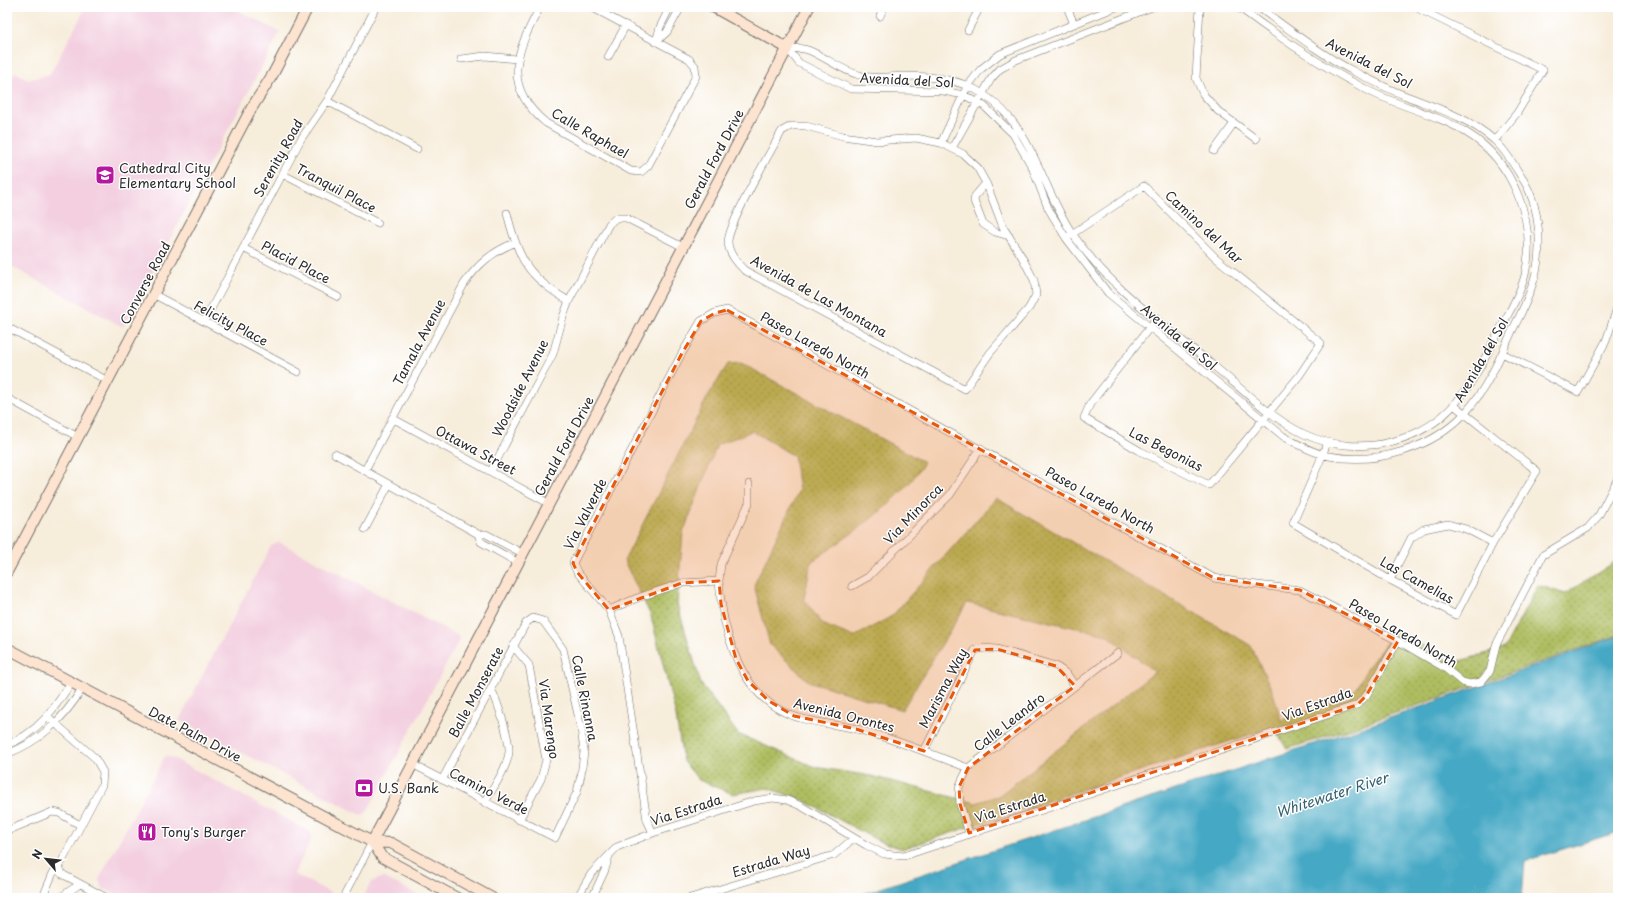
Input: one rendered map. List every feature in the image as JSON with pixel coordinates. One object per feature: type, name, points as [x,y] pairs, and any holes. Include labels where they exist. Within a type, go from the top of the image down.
[{"type":"main road","name":"Converse Road","points":[[7,572],[251,109],[273,74],[308,7]]},
{"type":"main road","points":[[713,7],[787,48]]},
{"type":"main road","name":"Gerald Ford Drive","points":[[372,842],[548,503],[809,7]]},
{"type":"main road","name":"Date Palm Drive","points":[[7,648],[372,842],[391,843],[492,898]]},
{"type":"main road","name":"Date Palm Drive","points":[[372,842],[382,857],[457,898]]},
{"type":"street","name":"Calle Raphael","points":[[540,7],[524,37],[517,60],[517,76],[521,92],[535,114],[546,123],[631,171],[642,172],[648,166],[696,76],[696,66],[689,59],[656,42]]},
{"type":"street","points":[[592,7],[656,42]]},
{"type":"street","points":[[656,42],[660,27],[670,7]]},
{"type":"street","points":[[656,42],[668,32],[681,7]]},
{"type":"street","points":[[880,16],[884,7]]},
{"type":"street","points":[[968,30],[980,7]]},
{"type":"street","points":[[1067,7],[1074,24]]},
{"type":"street","name":"Avenida del Sol","points":[[941,143],[967,87],[982,69],[1000,54],[1116,7]]},
{"type":"street","points":[[952,148],[990,79],[1000,70],[1016,60],[1152,7]]},
{"type":"street","points":[[1200,7],[1196,78],[1203,94],[1218,111],[1256,139]]},
{"type":"street","name":"Avenida del Sol","points":[[787,48],[806,49],[841,69],[862,76],[927,77],[947,79],[982,94],[1006,115],[1025,138],[1070,236],[1115,283],[1269,411],[1304,434],[1327,442],[1347,446],[1391,442],[1409,437],[1426,428],[1455,406],[1478,372],[1519,294],[1528,261],[1524,213],[1517,191],[1489,150],[1465,131],[1373,93],[1343,77],[1298,50],[1244,11],[1236,7]]},
{"type":"street","name":"Avenida del Sol","points":[[787,48],[799,63],[852,89],[913,89],[943,91],[964,95],[978,102],[1013,134],[1032,167],[1048,208],[1070,236],[1108,292],[1282,436],[1301,446],[1323,454],[1348,458],[1368,458],[1393,454],[1415,447],[1435,437],[1464,414],[1478,396],[1502,353],[1526,303],[1534,281],[1537,263],[1538,237],[1532,199],[1525,183],[1503,149],[1495,140],[1474,125],[1458,116],[1402,94],[1355,72],[1302,40],[1258,7]]},
{"type":"street","points":[[1415,7],[1543,70],[1517,113],[1495,140]]},
{"type":"street","name":"Serenity Road","points":[[204,322],[308,127],[327,101],[375,8]]},
{"type":"street","points":[[608,57],[626,25]]},
{"type":"street","points":[[460,59],[485,56],[517,60]]},
{"type":"street","points":[[327,101],[417,149]]},
{"type":"street","points":[[1214,151],[1234,123]]},
{"type":"street","name":"Avenida de Las Montana","points":[[791,126],[806,126],[843,136],[877,141],[916,138],[941,143],[952,148],[964,154],[977,167],[986,183],[1003,227],[1034,280],[1036,295],[1029,308],[990,353],[965,389],[744,270],[734,260],[728,242],[733,224],[782,131],[791,126]]},
{"type":"street","name":"Tranquil Place","points":[[282,174],[378,223]]},
{"type":"street","points":[[986,183],[975,196],[974,201],[983,224],[995,232],[1009,236]]},
{"type":"street","name":"Camino del Mar","points":[[1070,236],[1144,186],[1216,258],[1321,343]]},
{"type":"street","points":[[507,213],[514,243],[526,264],[538,280],[553,292],[569,301]]},
{"type":"street","name":"Woodside Avenue","points":[[490,472],[553,354],[569,301],[609,224],[616,218],[626,218],[683,247]]},
{"type":"street","name":"Tamala Avenue","points":[[365,470],[464,284],[474,270],[486,258],[498,250],[514,243]]},
{"type":"street","name":"Placid Place","points":[[243,248],[338,297]]},
{"type":"street","name":"Felicity Place","points":[[153,294],[298,372]]},
{"type":"street","points":[[1502,353],[1578,392],[1606,341],[1618,305]]},
{"type":"street","name":"Paseo Laredo North","points":[[714,313],[727,310],[981,448],[1214,578],[1300,590],[1398,641],[1444,668],[1462,682],[1470,684],[1481,682],[1490,671],[1496,645],[1543,555],[1588,528],[1599,515],[1618,478]]},
{"type":"street","name":"Via Valverde","points":[[653,833],[647,820],[619,636],[609,610],[577,572],[573,563],[681,355],[701,321],[714,313]]},
{"type":"street","name":"Las Begonias","points":[[1157,318],[1090,404],[1084,418],[1140,451],[1209,484],[1299,376],[1321,343]]},
{"type":"street","points":[[7,327],[108,381]]},
{"type":"street","points":[[7,398],[78,437]]},
{"type":"street","name":"Las Camelias","points":[[1327,442],[1293,523],[1390,580],[1456,615],[1493,543],[1537,471],[1455,406]]},
{"type":"street","name":"Ottawa Street","points":[[392,418],[548,503]]},
{"type":"street","name":"Via Minorca","points":[[852,586],[868,577],[950,495],[981,448]]},
{"type":"street","points":[[335,454],[478,534],[484,533],[492,537],[520,557]]},
{"type":"street","points":[[365,529],[389,484]]},
{"type":"street","name":"Avenida Orontes","points":[[749,484],[749,503],[721,564],[719,581],[720,604],[736,659],[748,681],[780,710],[794,716],[856,729],[924,750],[968,768]]},
{"type":"street","points":[[1390,580],[1411,538],[1424,529],[1448,524],[1466,529],[1493,543]]},
{"type":"street","points":[[478,534],[481,542],[520,557]]},
{"type":"street","points":[[487,545],[492,537]]},
{"type":"street","points":[[609,610],[637,598],[682,583],[719,581]]},
{"type":"street","name":"Balle Monserate","points":[[442,780],[513,646],[526,623],[533,618]]},
{"type":"street","name":"Calle Rinanna","points":[[533,618],[543,621],[563,649],[584,752],[582,775],[577,792],[555,838]]},
{"type":"street","name":"Via Estrada","points":[[579,895],[591,874],[617,847],[653,833],[754,801],[773,798],[787,800],[802,806],[854,838],[884,854],[904,856],[969,833],[1357,705],[1366,696],[1398,641]]},
{"type":"street","name":"Via Marengo","points":[[513,646],[529,664],[546,760],[540,779],[519,820]]},
{"type":"street","name":"Marisma Way","points":[[924,750],[975,650],[984,648],[997,649],[1056,666],[1067,674],[1075,686]]},
{"type":"street","name":"Calle Leandro","points":[[969,833],[960,804],[959,787],[968,768],[1118,653]]},
{"type":"street","points":[[7,745],[28,735],[48,717],[71,683]]},
{"type":"street","points":[[7,754],[38,740],[56,724],[82,689]]},
{"type":"street","points":[[485,803],[504,768],[509,751],[498,700],[491,689]]},
{"type":"street","points":[[48,717],[95,758],[103,772],[102,785],[59,867],[53,874],[45,892],[49,898]]},
{"type":"street","name":"Camino Verde","points":[[412,764],[555,838]]},
{"type":"street","points":[[7,832],[52,812],[59,813],[80,825]]},
{"type":"street","name":"Estrada Way","points":[[690,898],[834,855],[854,838]]},
{"type":"street","name":"Gerald Ford Drive","points":[[343,898],[372,842]]},
{"type":"street","points":[[579,895],[592,898],[605,870],[609,856]]},
{"type":"street","points":[[59,867],[62,874],[107,898]]},
{"type":"street","points":[[59,898],[80,884]]},
{"type":"highlighted area","points":[[727,310],[1214,578],[1300,590],[1398,641],[1366,696],[1357,705],[969,833],[960,804],[959,787],[968,768],[1075,686],[1056,666],[997,649],[975,650],[924,751],[856,729],[794,716],[769,701],[748,681],[736,659],[721,604],[719,581],[682,583],[609,610],[577,572],[573,563],[681,355],[701,321],[715,313]]},
{"type":"shaded area","name":"Cathedral City Elementary School","points":[[86,7],[231,7],[280,32],[123,327],[7,264],[7,87],[15,72],[29,80],[50,74]]},
{"type":"shaded area","points":[[279,542],[458,636],[459,640],[367,812],[361,815],[179,720],[271,546]]},
{"type":"shaded area","points":[[165,756],[173,758],[310,832],[312,838],[294,874],[331,893],[331,898],[122,898],[102,888],[99,879]]},
{"type":"shaded area","points":[[383,877],[424,898],[363,898],[371,882]]},
{"type":"green space","points":[[741,363],[924,462],[915,476],[889,504],[874,517],[811,562],[804,599],[822,624],[854,637],[892,616],[996,498],[1250,645],[1273,692],[1281,720],[1351,697],[1368,667],[1396,630],[1453,663],[1505,648],[1538,585],[1565,594],[1618,560],[1618,635],[1344,731],[1287,749],[1273,727],[902,849],[877,840],[803,800],[767,788],[733,794],[699,780],[683,761],[676,716],[651,616],[624,561],[708,396],[728,364]],"holes":[[[752,431],[794,456],[799,490],[754,585],[770,645],[808,681],[902,710],[967,603],[1107,635],[1155,672],[1000,795],[976,803],[871,776],[815,767],[738,734],[701,684],[677,604],[683,533],[717,445]]]},
{"type":"water","name":"Whitewater River","points":[[1618,636],[1618,832],[1525,861],[1522,898],[851,898],[1373,724]]},
{"type":"place","name":"Cathedral City Elementary School","points":[[105,175]]},
{"type":"place","name":"U.S. Bank","points":[[364,788]]},
{"type":"place","name":"Tony's Burger","points":[[147,832]]}]
